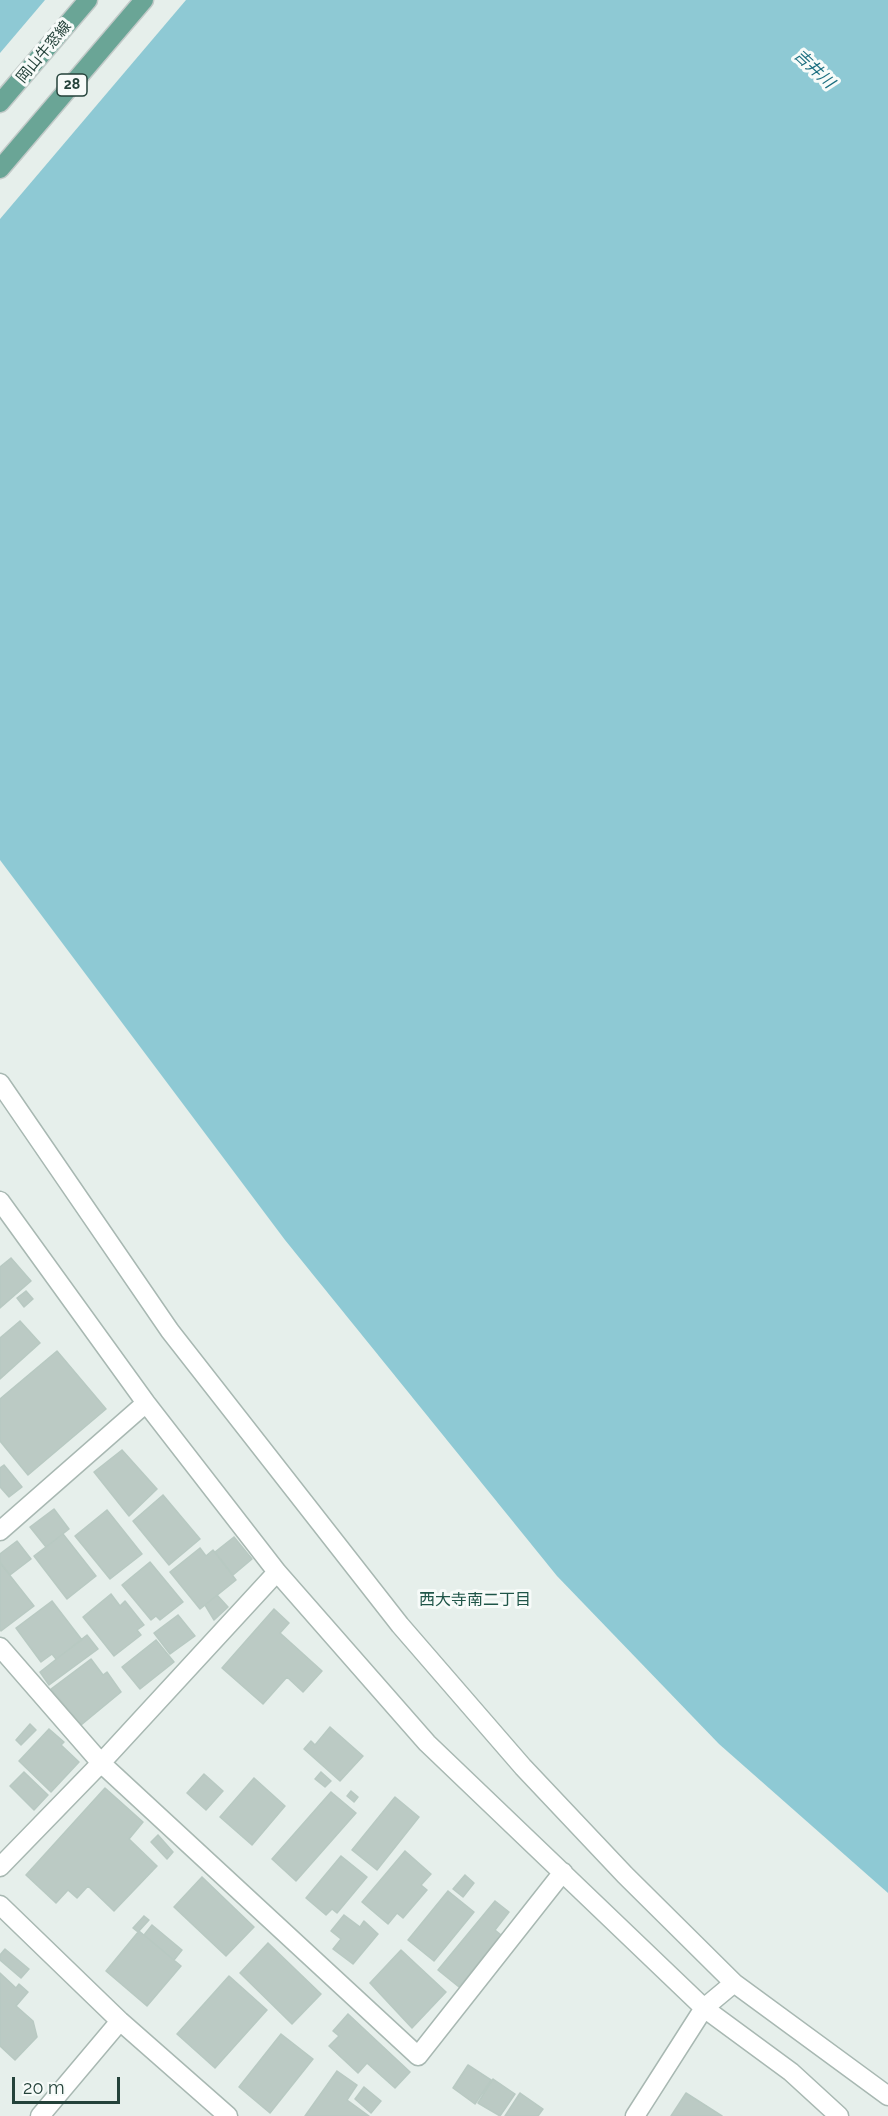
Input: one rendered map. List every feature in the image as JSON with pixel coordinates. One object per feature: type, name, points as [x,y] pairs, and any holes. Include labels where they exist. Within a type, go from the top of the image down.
[{"type":"main road","name":"岡山牛窓線","points":[[0,104],[88,0]]},
{"type":"main road","name":"28","points":[[0,169],[144,0]]},
{"type":"street","points":[[0,1083],[170,1331],[400,1625],[531,1775],[625,1875],[734,1983],[888,2096]]},
{"type":"street","points":[[0,1201],[146,1403],[277,1572],[427,1743],[704,2008],[791,2072],[839,2116]]},
{"type":"street","points":[[0,1531],[146,1403]]},
{"type":"street","points":[[0,1867],[101,1763],[277,1572]]},
{"type":"street","points":[[0,1647],[101,1763],[418,2056],[563,1872]]},
{"type":"street","points":[[0,1905],[120,2020],[228,2116]]},
{"type":"street","points":[[635,2116],[704,2008],[734,1983]]},
{"type":"street","points":[[40,2116],[120,2020]]},
{"type":"water","name":"吉井川","points":[[0,0],[888,0],[888,1893],[719,1744],[557,1576],[285,1240],[0,860]]},
{"type":"pier","points":[[45,0],[186,0],[0,219],[0,53]]},
{"type":"building","points":[[11,1258],[31,1281],[0,1308],[0,1267]]},
{"type":"building","points":[[26,1291],[33,1299],[24,1307],[17,1298]]},
{"type":"building","points":[[20,1321],[40,1343],[0,1379],[0,1338]]},
{"type":"building","points":[[57,1351],[106,1409],[28,1475],[0,1441],[0,1399]]},
{"type":"building","points":[[122,1450],[157,1489],[129,1516],[94,1472]]},
{"type":"building","points":[[4,1465],[22,1487],[9,1497],[0,1487],[0,1468]]},
{"type":"building","points":[[163,1495],[200,1539],[169,1565],[133,1521]]},
{"type":"building","points":[[54,1509],[69,1529],[46,1547],[30,1527]]},
{"type":"building","points":[[107,1510],[142,1554],[110,1579],[75,1536]]},
{"type":"building","points":[[63,1534],[96,1576],[67,1599],[34,1556]]},
{"type":"building","points":[[234,1537],[252,1559],[233,1575],[215,1552]]},
{"type":"building","points":[[17,1541],[31,1559],[10,1575],[0,1562],[0,1554]]},
{"type":"building","points":[[200,1548],[206,1556],[213,1550],[236,1580],[200,1609],[170,1572]]},
{"type":"building","points":[[150,1562],[183,1602],[160,1620],[156,1616],[151,1620],[122,1585]]},
{"type":"building","points":[[0,1563],[34,1606],[1,1631],[0,1629]]},
{"type":"building","points":[[111,1594],[120,1606],[125,1601],[144,1625],[137,1630],[141,1635],[114,1656],[83,1617]]},
{"type":"building","points":[[217,1595],[228,1607],[214,1620],[205,1605]]},
{"type":"building","points":[[52,1601],[82,1640],[56,1659],[52,1654],[41,1662],[16,1628]]},
{"type":"building","points":[[274,1609],[289,1623],[280,1633],[322,1671],[303,1692],[287,1677],[263,1704],[222,1668]]},
{"type":"building","points":[[178,1615],[195,1636],[170,1654],[154,1633]]},
{"type":"building","points":[[87,1635],[98,1649],[49,1685],[40,1672]]},
{"type":"building","points":[[156,1640],[174,1662],[140,1689],[122,1667]]},
{"type":"building","points":[[91,1659],[103,1675],[107,1672],[121,1692],[81,1725],[51,1689]]},
{"type":"building","points":[[30,1724],[36,1730],[21,1745],[16,1740]]},
{"type":"building","points":[[330,1727],[363,1756],[340,1781],[304,1749],[311,1741],[315,1745]]},
{"type":"building","points":[[49,1729],[64,1742],[61,1745],[79,1762],[51,1792],[19,1761]]},
{"type":"building","points":[[24,1772],[48,1795],[34,1810],[10,1786]]},
{"type":"building","points":[[321,1772],[331,1781],[325,1787],[315,1779]]},
{"type":"building","points":[[204,1774],[223,1791],[206,1810],[187,1793]]},
{"type":"building","points":[[254,1778],[285,1806],[252,1845],[220,1817]]},
{"type":"building","points":[[105,1788],[143,1822],[129,1839],[157,1866],[114,1911],[88,1886],[77,1898],[68,1890],[56,1903],[26,1875]]},
{"type":"building","points":[[351,1791],[358,1797],[354,1802],[347,1796]]},
{"type":"building","points":[[331,1792],[356,1813],[296,1881],[272,1859]]},
{"type":"building","points":[[395,1797],[419,1817],[377,1870],[352,1850]]},
{"type":"building","points":[[158,1835],[173,1852],[167,1859],[151,1842]]},
{"type":"building","points":[[405,1851],[431,1874],[421,1885],[427,1890],[403,1918],[397,1913],[388,1924],[362,1902]]},
{"type":"building","points":[[341,1856],[367,1877],[337,1913],[332,1909],[326,1915],[306,1898]]},
{"type":"building","points":[[465,1875],[474,1883],[463,1897],[453,1889]]},
{"type":"building","points":[[202,1877],[254,1927],[226,1956],[174,1907]]},
{"type":"building","points":[[448,1891],[474,1912],[434,1961],[408,1940]]},
{"type":"building","points":[[495,1901],[509,1912],[495,1930],[501,1935],[459,1987],[438,1970]]},
{"type":"building","points":[[344,1915],[360,1927],[364,1921],[378,1934],[353,1964],[333,1949],[341,1939],[331,1931]]},
{"type":"building","points":[[144,1916],[149,1920],[138,1932],[133,1928]]},
{"type":"building","points":[[152,1925],[182,1950],[174,1960],[144,1935]]},
{"type":"building","points":[[139,1931],[181,1966],[147,2006],[106,1971]]},
{"type":"building","points":[[268,1943],[321,1994],[292,2024],[240,1973]]},
{"type":"building","points":[[5,1949],[29,1969],[21,1978],[0,1960],[0,1955]]},
{"type":"building","points":[[401,1950],[446,1992],[412,2028],[370,1983]]},
{"type":"building","points":[[0,1973],[16,1988],[19,1984],[28,1992],[16,2006],[33,2021],[37,2037],[15,2060],[0,2046]]},
{"type":"building","points":[[229,1976],[267,2010],[215,2068],[177,2034]]},
{"type":"building","points":[[348,2014],[410,2072],[395,2088],[367,2063],[358,2073],[329,2046],[339,2036],[333,2031]]},
{"type":"building","points":[[281,2034],[313,2059],[270,2113],[239,2087]]},
{"type":"building","points":[[468,2065],[491,2080],[475,2104],[453,2088]]},
{"type":"building","points":[[337,2071],[357,2085],[347,2100],[369,2116],[305,2116]]},
{"type":"building","points":[[493,2079],[515,2094],[500,2116],[478,2103]]},
{"type":"building","points":[[364,2087],[381,2101],[371,2113],[355,2099]]},
{"type":"building","points":[[520,2093],[543,2109],[538,2116],[505,2116]]},
{"type":"building","points":[[686,2093],[722,2116],[671,2116]]},
{"type":"district","name":"西大寺南二丁目","points":[[475,1600]]}]
